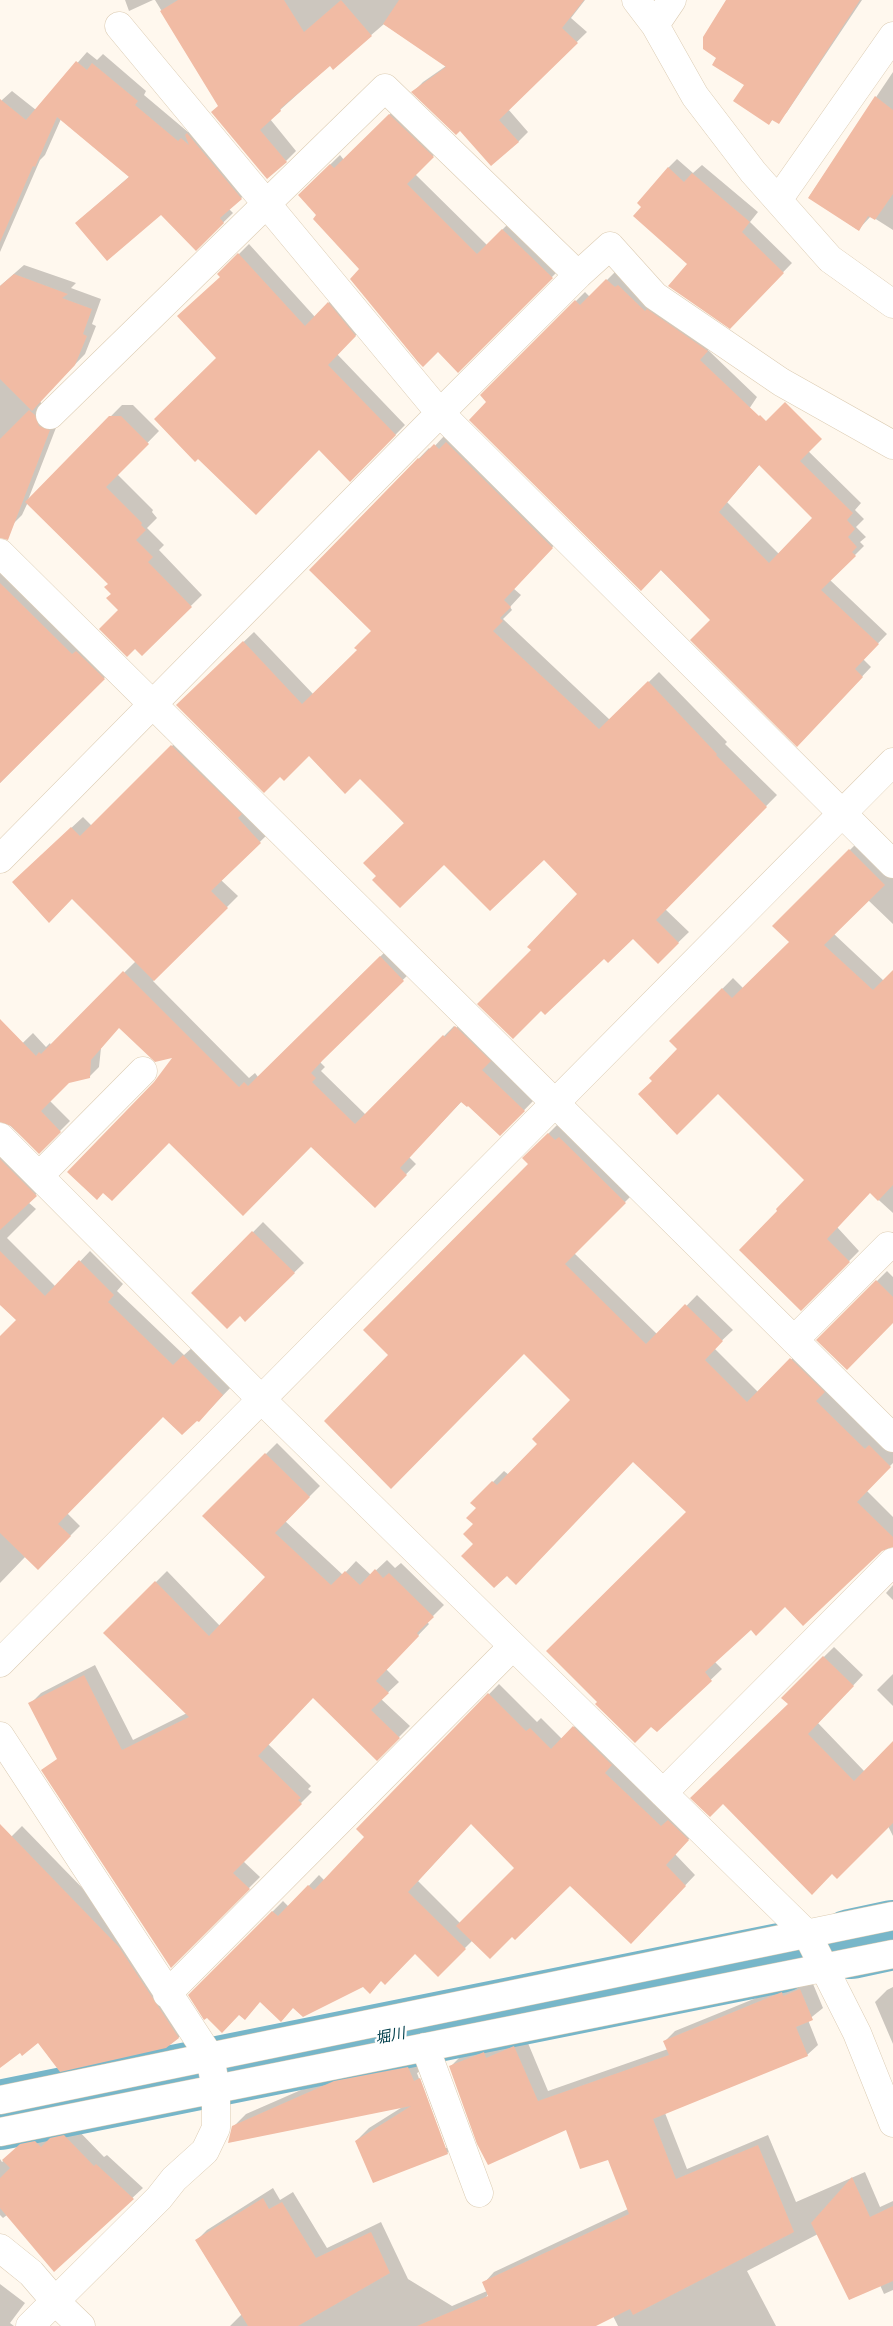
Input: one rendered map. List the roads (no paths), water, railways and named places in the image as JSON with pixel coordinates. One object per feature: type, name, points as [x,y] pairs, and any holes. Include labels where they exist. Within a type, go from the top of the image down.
[{"type":"street","points":[[636,0],[655,25],[695,96],[753,172],[830,259],[893,304]]},
{"type":"street","points":[[655,25],[672,0]]},
{"type":"street","points":[[119,26],[440,413],[893,864]]},
{"type":"street","points":[[778,200],[893,36]]},
{"type":"street","points":[[50,415],[385,88],[578,275]]},
{"type":"street","points":[[0,858],[154,705],[440,413],[578,275],[610,246],[655,296],[781,382],[893,445]]},
{"type":"street","points":[[0,553],[893,1438]]},
{"type":"street","points":[[0,1663],[893,762]]},
{"type":"street","points":[[39,1176],[143,1071]]},
{"type":"street","points":[[0,1137],[512,1647],[807,1934],[857,2032],[893,2123]]},
{"type":"street","points":[[794,1340],[888,1246]]},
{"type":"street","points":[[663,1793],[893,1562]]},
{"type":"street","points":[[167,1994],[512,1647]]},
{"type":"street","points":[[0,1736],[167,1994],[212,2073],[216,2128],[205,2150],[174,2179],[159,2198],[30,2326]]},
{"type":"street","points":[[0,2132],[212,2073],[807,1934],[893,1916]]},
{"type":"street","points":[[0,2100],[426,2046],[823,1966],[893,1954]]},
{"type":"street","points":[[426,2046],[479,2194]]},
{"type":"street","points":[[0,2248],[31,2273],[55,2301],[81,2326]]},
{"type":"waterway","name":"堀川","points":[[851,1944],[893,1935]]},
{"type":"waterway","name":"堀川","points":[[0,2115],[780,1958]]}]
